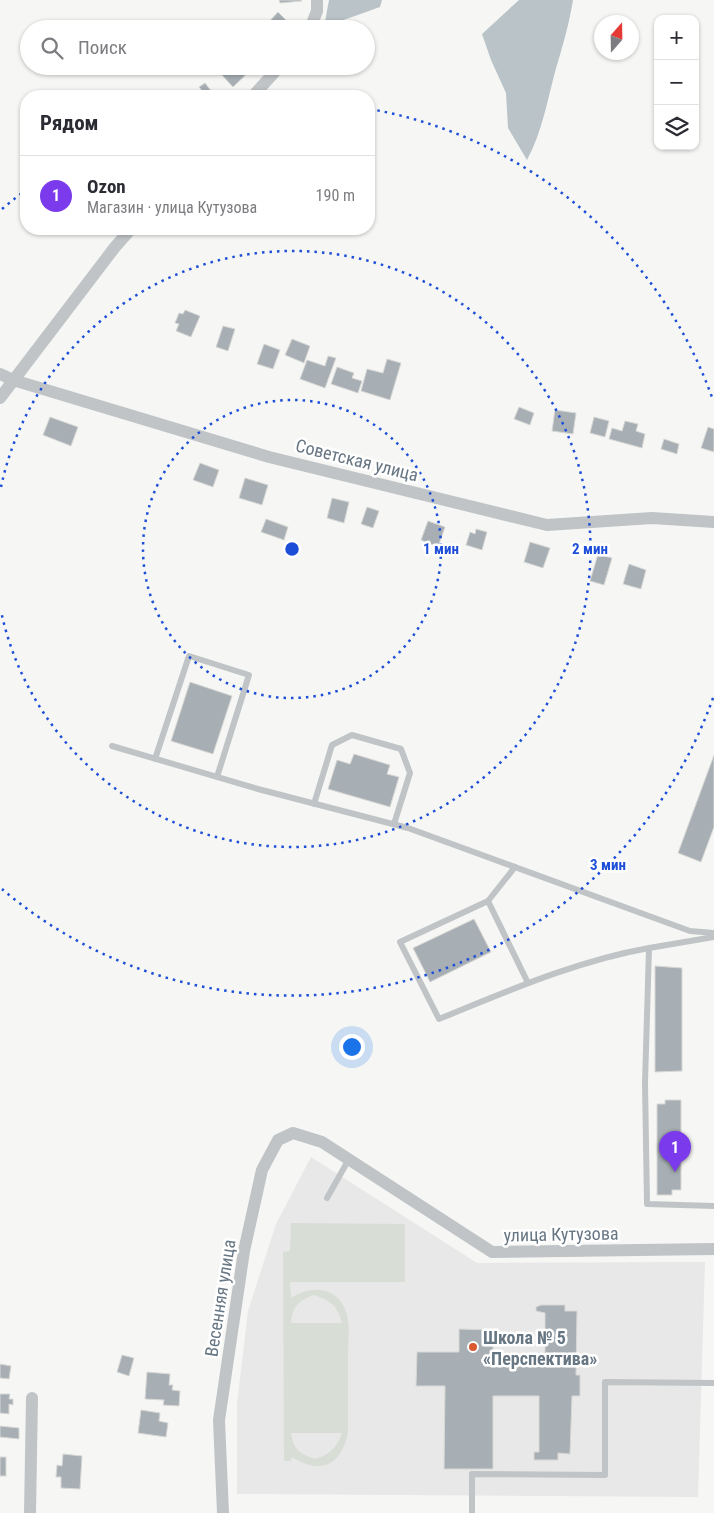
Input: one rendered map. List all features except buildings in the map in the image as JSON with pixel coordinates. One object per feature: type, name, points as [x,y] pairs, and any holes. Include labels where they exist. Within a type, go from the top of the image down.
[{"type":"street","points":[[314,20],[317,11],[317,0]]},
{"type":"street","points":[[258,90],[272,75]]},
{"type":"street","points":[[0,398],[115,247],[126,235]]},
{"type":"street","name":"Советская улица","points":[[0,374],[13,380],[269,457],[547,525],[652,518],[714,522]]},
{"type":"street","name":"Весенняя улица","points":[[223,1513],[219,1420],[244,1251],[262,1170],[278,1140],[293,1133],[322,1142]]},
{"type":"street","name":"улица Кутузова","points":[[322,1142],[492,1252],[714,1249]]},
{"type":"street","points":[[30,1513],[32,1398]]},
{"type":"lane","points":[[155,759],[189,656],[249,675],[217,777]]},
{"type":"lane","points":[[314,804],[332,744],[352,735],[400,749],[410,773],[394,824]]},
{"type":"lane","points":[[112,746],[314,804],[394,824],[690,932],[714,935]]},
{"type":"lane","points":[[515,867],[488,901],[400,942],[439,1019],[528,983],[617,954],[714,935]]},
{"type":"lane","points":[[488,901],[528,983]]},
{"type":"lane","points":[[649,948],[645,1083],[647,1204],[714,1206]]},
{"type":"lane","points":[[327,1198],[349,1159]]},
{"type":"lane","points":[[472,1513],[472,1474],[605,1475],[605,1382],[714,1383]]},
{"type":"shaded area","points":[[329,0],[382,0],[380,7],[344,20],[325,20]]},
{"type":"shaded area","points":[[519,0],[573,0],[544,117],[537,139],[527,160],[508,128],[506,93],[482,34]]},
{"type":"shaded area","name":"Школа № 5 «Перспектива»","points":[[311,1157],[477,1263],[705,1262],[698,1497],[237,1494],[237,1404],[248,1311],[276,1224]]},
{"type":"shaded area","points":[[291,1223],[405,1224],[405,1282],[290,1282],[291,1298],[313,1290],[321,1290],[335,1295],[341,1301],[348,1320],[348,1433],[345,1444],[335,1460],[320,1466],[302,1462],[292,1457],[291,1461],[284,1461],[283,1252],[290,1251]],"holes":[[[314,1295],[332,1304],[336,1308],[342,1323],[291,1323],[297,1305],[304,1299]],[[291,1433],[342,1433],[332,1450],[315,1459],[298,1450],[293,1443]]]},
{"type":"place","name":"Ozon","points":[[675,1172]]},
{"type":"place","name":"Школа № 5 «Перспектива»","points":[[473,1347]]}]
